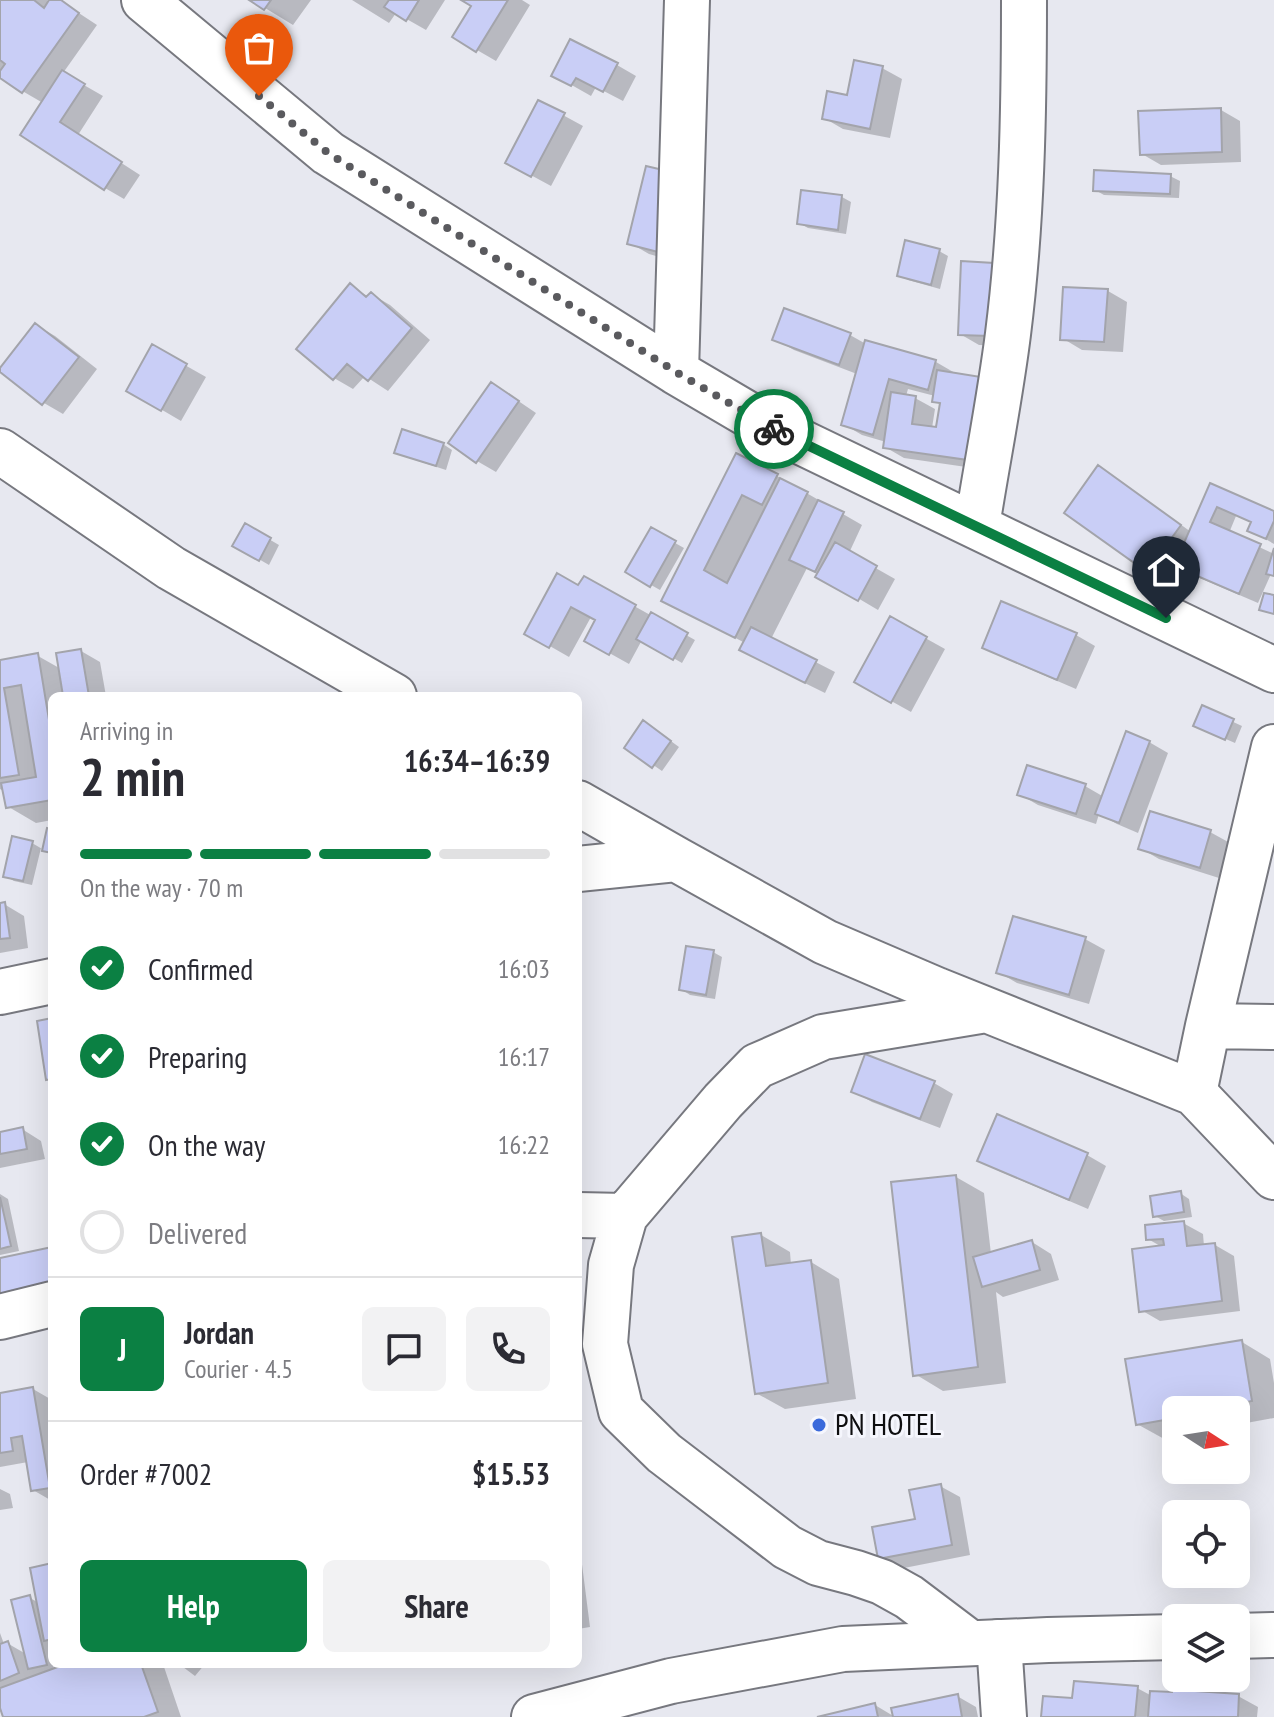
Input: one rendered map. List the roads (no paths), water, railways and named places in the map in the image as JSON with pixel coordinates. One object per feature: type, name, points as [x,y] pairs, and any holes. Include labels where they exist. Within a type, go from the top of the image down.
[{"type":"street","points":[[144,0],[328,153],[676,372],[768,426],[1274,670]]},
{"type":"street","points":[[676,372],[687,0]]},
{"type":"street","points":[[977,526],[1008,334],[1019,219],[1024,116],[1024,0]]},
{"type":"street","points":[[0,451],[171,568],[387,692]]},
{"type":"street","points":[[1194,1093],[1271,777]]},
{"type":"street","points":[[582,805],[825,942],[1194,1093],[1274,1177]]},
{"type":"street","points":[[582,869],[676,859]]},
{"type":"street","points":[[0,992],[48,982]]},
{"type":"street","points":[[986,1010],[823,1037],[757,1066],[723,1101],[625,1216],[611,1265],[605,1344],[621,1411],[664,1453],[787,1547],[818,1563],[882,1582],[984,1643],[1004,1717]]},
{"type":"street","points":[[1208,1026],[1274,1027]]},
{"type":"street","points":[[582,1215],[625,1216]]},
{"type":"street","points":[[0,1317],[48,1305]]},
{"type":"street","points":[[1250,1636],[1274,1635]]},
{"type":"street","points":[[534,1717],[671,1681],[843,1649],[1162,1637]]},
{"type":"place","name":"PN HOTEL","points":[[819,1425]]}]
